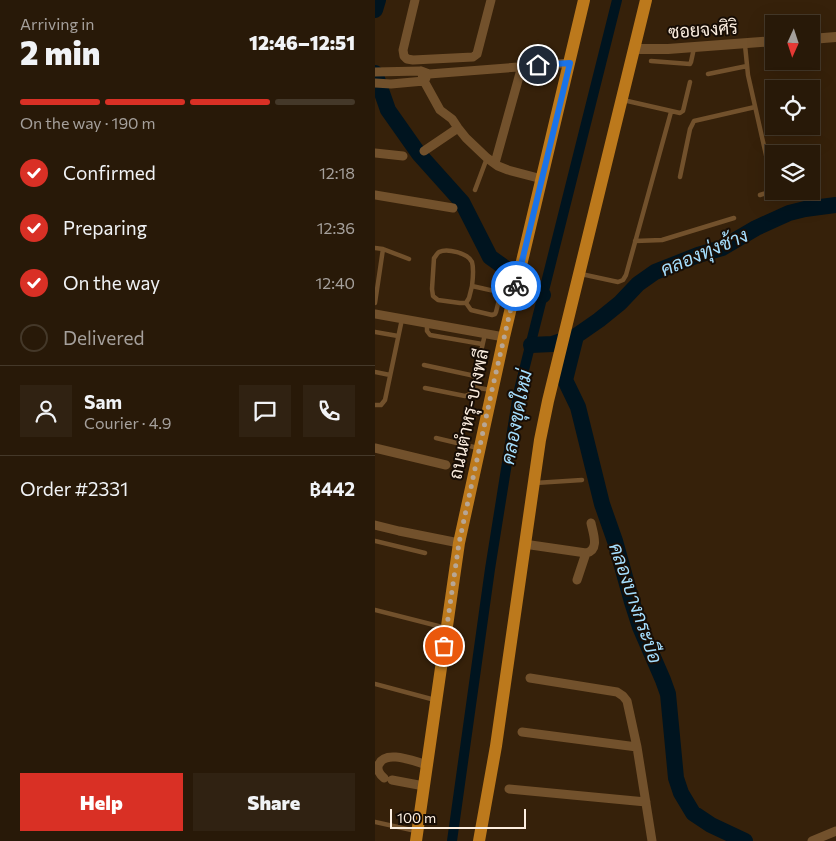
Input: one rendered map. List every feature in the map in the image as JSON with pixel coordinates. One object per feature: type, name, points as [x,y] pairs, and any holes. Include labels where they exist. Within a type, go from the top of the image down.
[{"type":"main road","name":"ถนนตำหรุ-บางพลี","points":[[416,836],[459,543],[504,337],[584,0]]},
{"type":"main road","points":[[479,841],[496,746],[540,440],[646,0]]},
{"type":"street","points":[[415,0],[403,50],[404,56],[413,60],[473,57],[477,54],[491,0]]},
{"type":"street","points":[[820,38],[836,37]]},
{"type":"street","name":"ซอยจงศิริ","points":[[635,49],[765,42]]},
{"type":"street","points":[[376,73],[425,75],[570,63]]},
{"type":"street","points":[[491,160],[522,66]]},
{"type":"street","points":[[377,84],[391,84],[425,75]]},
{"type":"street","points":[[425,75],[440,110],[452,119],[458,128],[491,160],[508,170],[542,179]]},
{"type":"street","points":[[424,151],[458,128]]},
{"type":"street","points":[[375,153],[403,156]]},
{"type":"street","points":[[375,195],[453,208]]},
{"type":"street","points":[[375,314],[504,337]]},
{"type":"street","points":[[375,448],[446,465]]},
{"type":"street","points":[[524,544],[590,552],[594,548],[595,543],[591,523]]},
{"type":"street","points":[[375,525],[459,543]]},
{"type":"street","points":[[577,580],[586,553]]},
{"type":"street","points":[[529,678],[617,692],[623,696],[627,702],[637,747],[652,841]]},
{"type":"street","points":[[522,732],[637,747]]},
{"type":"street","points":[[424,786],[388,779],[380,775],[377,767],[379,762],[386,757],[393,756],[428,764]]},
{"type":"street","points":[[509,789],[646,802]]},
{"type":"street","points":[[811,841],[836,831]]},
{"type":"lane","points":[[744,43],[755,107],[773,186],[772,191],[760,196]]},
{"type":"lane","points":[[651,61],[690,64],[695,47]]},
{"type":"lane","points":[[708,74],[747,66]]},
{"type":"lane","points":[[622,100],[680,113],[683,111],[690,82]]},
{"type":"lane","points":[[680,177],[690,129],[694,121],[755,107]]},
{"type":"lane","points":[[579,273],[618,282],[621,282],[626,275],[671,112]]},
{"type":"lane","points":[[475,190],[491,160]]},
{"type":"lane","points":[[635,242],[662,240],[734,218]]},
{"type":"lane","points":[[375,248],[383,249],[409,259]]},
{"type":"lane","points":[[375,303],[383,249]]},
{"type":"lane","points":[[446,250],[468,256],[473,265],[472,286],[466,302],[438,300],[433,296],[432,277],[437,254],[446,250]]},
{"type":"lane","points":[[472,286],[514,294]]},
{"type":"lane","points":[[466,302],[471,310],[491,315],[495,314],[501,292]]},
{"type":"lane","points":[[375,405],[381,405],[385,400],[402,319]]},
{"type":"lane","points":[[427,324],[427,331],[430,335],[482,344]]},
{"type":"lane","points":[[375,332],[398,336]]},
{"type":"lane","points":[[425,388],[465,396],[470,394],[485,334]]},
{"type":"lane","points":[[424,365],[475,376]]},
{"type":"lane","points":[[375,372],[390,375]]},
{"type":"lane","points":[[473,387],[492,390]]},
{"type":"lane","points":[[436,438],[480,449]]},
{"type":"lane","points":[[533,483],[582,480]]},
{"type":"lane","points":[[375,541],[425,554]]},
{"type":"lane","points":[[375,610],[447,628]]},
{"type":"lane","points":[[375,684],[436,700]]},
{"type":"lane","points":[[375,822],[416,836]]},
{"type":"waterway","name":"คลองบางกระบือ","points":[[375,10],[378,0]]},
{"type":"waterway","name":"คลองขุดใหม่","points":[[452,841],[490,569],[518,394],[617,0]]},
{"type":"waterway","name":"คลองบางกระบือ","points":[[375,73],[388,110],[419,154],[462,202],[490,257],[543,295]]},
{"type":"waterway","name":"คลองทุ่งช้าง","points":[[531,345],[552,344],[576,336],[620,303],[638,284],[655,272],[698,255],[722,248],[756,228],[789,213],[836,205]]},
{"type":"waterway","name":"คลองบางกระบือ","points":[[576,336],[565,380],[578,407],[602,504],[640,627],[668,694],[676,778],[681,793],[693,813],[711,825],[745,841]]},
{"type":"way so far","points":[[444,646],[459,543],[516,286]]},
{"type":"route","points":[[516,286],[570,63],[538,65]]}]
